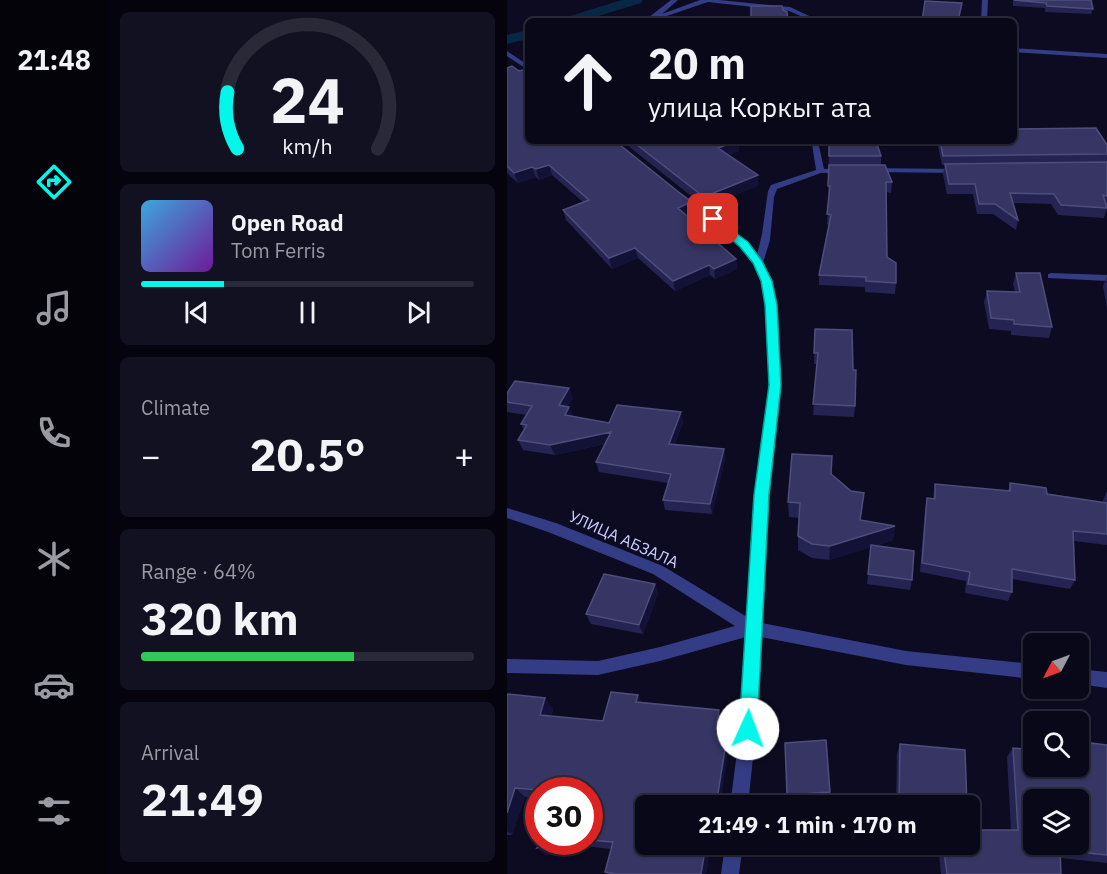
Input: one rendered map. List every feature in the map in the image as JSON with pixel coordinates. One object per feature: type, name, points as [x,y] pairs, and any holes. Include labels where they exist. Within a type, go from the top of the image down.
[{"type":"street","points":[[659,17],[667,4],[684,0]]},
{"type":"street","points":[[703,0],[790,9],[810,18]]},
{"type":"street","points":[[656,18],[709,0]]},
{"type":"street","points":[[984,18],[985,0]]},
{"type":"street","points":[[1017,50],[1107,56]]},
{"type":"street","points":[[507,53],[525,64]]},
{"type":"street","points":[[815,146],[820,171]]},
{"type":"street","points":[[862,170],[971,171]]},
{"type":"street","points":[[758,263],[763,252],[769,214],[769,196],[774,187],[820,171],[852,171]]},
{"type":"street","points":[[671,189],[729,231],[758,263],[767,281],[771,305],[775,385],[762,495],[752,628],[748,729],[740,795]]},
{"type":"street","points":[[1051,276],[1107,278]]},
{"type":"street","name":"УЛИЦА АБЗАЛА","points":[[507,513],[551,527],[658,570],[752,628]]},
{"type":"street","points":[[507,666],[598,668],[660,654],[752,628],[906,658],[1023,671]]},
{"type":"street","points":[[1089,678],[1107,680]]},
{"type":"street","points":[[731,874],[733,855]]},
{"type":"building","points":[[1014,0],[1091,0],[1093,9],[1047,6],[1046,3]]},
{"type":"building","points":[[925,1],[962,3],[959,18],[922,18]]},
{"type":"building","points":[[751,6],[782,6],[787,12],[788,18],[751,18]]},
{"type":"building","points":[[512,66],[519,71],[525,70],[525,144],[619,144],[691,202],[678,208],[736,259],[714,269],[709,265],[673,281],[635,248],[609,258],[563,210],[589,200],[549,165],[536,169],[532,167],[514,173],[507,166],[507,68]]},
{"type":"building","points":[[1096,128],[1107,145],[1107,154],[943,156],[941,144],[1017,144],[1017,129]]},
{"type":"building","points":[[636,144],[729,144],[718,148],[758,175],[704,197]]},
{"type":"building","points":[[829,144],[877,144],[881,156],[829,156]]},
{"type":"building","points":[[1107,162],[1107,196],[1103,195],[1107,208],[1061,205],[1054,194],[1010,193],[1018,220],[995,204],[979,204],[975,184],[949,184],[945,164]]},
{"type":"building","points":[[829,165],[885,165],[892,182],[886,182],[887,257],[896,263],[896,283],[866,281],[866,277],[819,275],[831,215],[827,214],[830,186],[828,186]]},
{"type":"building","points":[[1016,273],[1040,273],[1052,327],[1014,324],[1014,320],[991,318],[987,291],[1020,292]]},
{"type":"building","points":[[815,329],[852,330],[853,370],[856,370],[855,406],[813,404],[818,353],[814,353]]},
{"type":"building","points":[[515,381],[569,388],[559,405],[569,407],[565,415],[609,423],[617,405],[681,412],[669,444],[724,449],[710,504],[663,500],[671,474],[596,462],[611,432],[550,445],[518,440],[527,425],[521,424],[532,406],[507,402],[507,393]]},
{"type":"building","points":[[792,454],[832,456],[831,474],[851,491],[864,493],[860,520],[895,526],[830,546],[812,544],[798,536],[800,503],[788,502]]},
{"type":"building","points":[[1010,483],[1046,488],[1047,494],[1107,503],[1107,534],[1073,531],[1075,580],[1012,569],[1012,592],[968,584],[970,572],[922,563],[927,498],[935,499],[935,484],[1010,491]]},
{"type":"building","points":[[871,545],[914,551],[912,580],[868,574]]},
{"type":"building","points":[[604,574],[655,584],[639,625],[586,614]]},
{"type":"building","points":[[611,692],[638,695],[636,702],[719,710],[716,729],[728,730],[718,795],[635,795],[635,855],[704,855],[701,874],[605,872],[613,842],[603,841],[603,777],[525,777],[525,789],[515,788],[507,813],[507,694],[545,698],[540,715],[603,721]]},
{"type":"building","points":[[826,740],[830,792],[787,795],[785,743]]},
{"type":"building","points":[[1089,743],[1107,745],[1107,855],[1089,853],[1089,789],[1023,789],[1023,855],[1060,855],[1061,874],[947,874],[944,855],[980,855],[980,830],[1018,830],[1013,748],[1023,749],[1023,777],[1089,777]]},
{"type":"building","points":[[900,744],[965,750],[967,795],[899,795]]},
{"type":"waterway","points":[[578,18],[636,0]]},
{"type":"waterway","points":[[507,40],[525,35]]},
{"type":"route","points":[[713,219],[744,245],[758,263],[767,281],[771,305],[775,385],[762,495],[752,628],[748,729]]}]
